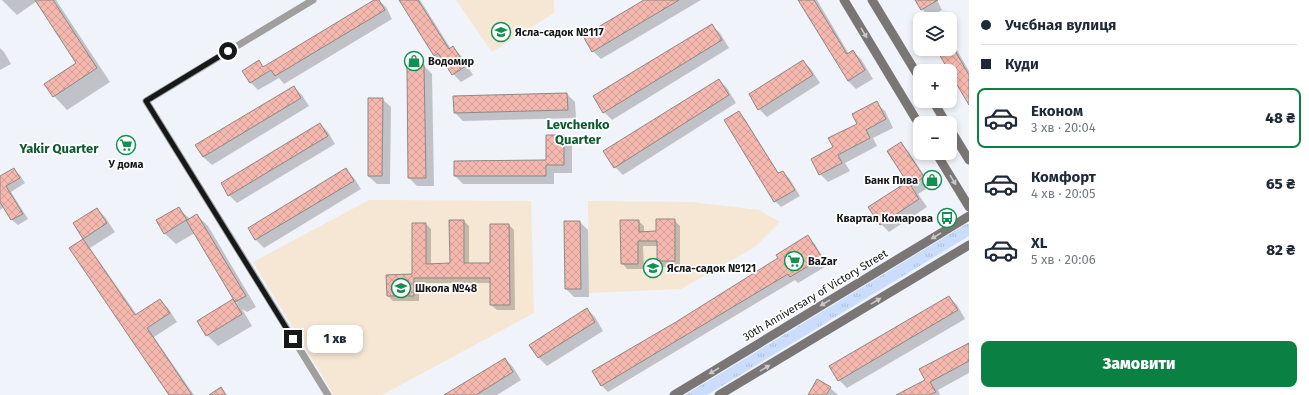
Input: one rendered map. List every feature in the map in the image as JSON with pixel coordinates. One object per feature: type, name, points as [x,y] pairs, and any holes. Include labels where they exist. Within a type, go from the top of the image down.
[{"type":"street","points":[[313,0],[146,101],[328,395]]},
{"type":"street","points":[[844,0],[914,116]]},
{"type":"street","points":[[872,0],[913,68]]},
{"type":"street","points":[[957,140],[969,160]]},
{"type":"street","points":[[940,160],[969,207]]},
{"type":"street","name":"30th Anniversary of Victory Street","points":[[674,395],[969,216]]},
{"type":"street","points":[[719,395],[969,245]]},
{"type":"shaded area","name":"Ясла-садок №117","points":[[456,0],[554,0],[554,13],[492,52]]},
{"type":"shaded area","name":"Школа №48","points":[[369,200],[531,201],[534,313],[382,395],[334,395],[253,262]]},
{"type":"shaded area","name":"Ясла-садок №121","points":[[588,201],[692,202],[759,210],[780,222],[755,247],[681,289],[589,293]]},
{"type":"green space","points":[[966,224],[969,224],[969,236],[707,395],[685,395]]},
{"type":"building","points":[[35,0],[53,0],[97,68],[53,97],[44,84],[76,63]]},
{"type":"building","points":[[374,0],[379,0],[385,10],[275,76],[271,70],[250,83],[242,71],[259,60],[263,67]]},
{"type":"building","points":[[399,0],[418,0],[449,49],[453,46],[466,66],[452,75],[438,53],[434,56]]},
{"type":"building","points":[[644,0],[679,0],[592,52],[583,36]]},
{"type":"building","points":[[798,0],[814,0],[847,54],[853,50],[865,70],[848,81]]},
{"type":"building","points":[[915,0],[938,0],[921,10]]},
{"type":"building","points":[[712,24],[722,40],[603,113],[593,96]]},
{"type":"building","points":[[957,54],[969,75],[969,105],[957,85],[957,64],[945,64],[940,56],[957,56]]},
{"type":"building","points":[[803,60],[813,75],[758,110],[749,94]]},
{"type":"building","points":[[407,65],[424,65],[426,178],[408,178]]},
{"type":"building","points":[[719,79],[729,95],[614,168],[603,151]]},
{"type":"building","points":[[294,86],[301,98],[203,157],[195,145]]},
{"type":"building","points":[[567,93],[568,110],[454,113],[453,96]]},
{"type":"building","points":[[368,98],[383,98],[382,176],[368,176]]},
{"type":"building","points":[[877,101],[886,119],[866,130],[870,138],[838,155],[842,163],[819,175],[811,159],[833,147],[828,138],[857,124],[852,114]]},
{"type":"building","points":[[739,111],[778,173],[783,171],[795,190],[774,202],[724,120]]},
{"type":"building","points":[[320,123],[328,136],[228,196],[221,183]]},
{"type":"building","points":[[546,135],[564,135],[564,165],[546,165],[546,176],[454,176],[454,161],[546,160]]},
{"type":"building","points":[[901,142],[924,177],[911,186],[919,199],[880,225],[868,207],[907,182],[887,151]]},
{"type":"building","points":[[14,168],[20,178],[6,186],[23,214],[11,220],[0,202],[0,176]]},
{"type":"building","points":[[346,168],[354,181],[255,240],[248,228]]},
{"type":"building","points":[[179,207],[187,220],[197,214],[246,296],[235,302],[186,220],[164,234],[156,220]]},
{"type":"building","points":[[97,208],[107,223],[83,239],[73,223]]},
{"type":"building","points":[[656,219],[675,219],[675,261],[657,261],[657,241],[638,241],[638,264],[621,264],[620,220],[639,220],[639,232],[656,231]]},
{"type":"building","points":[[449,220],[464,220],[464,263],[490,263],[490,224],[509,224],[510,305],[490,305],[490,278],[414,278],[414,296],[387,296],[386,275],[412,274],[412,223],[426,223],[426,264],[450,263]]},
{"type":"building","points":[[564,221],[580,221],[581,289],[565,289]]},
{"type":"building","points":[[808,235],[822,258],[790,277],[788,274],[601,386],[592,371],[676,322],[778,258],[776,255]]},
{"type":"building","points":[[83,239],[135,315],[160,299],[170,313],[147,328],[192,395],[169,395],[69,248]]},
{"type":"building","points":[[949,296],[958,310],[838,381],[829,366]]},
{"type":"building","points":[[233,299],[242,314],[206,336],[197,321]]},
{"type":"building","points":[[587,308],[595,322],[538,358],[529,345]]},
{"type":"building","points":[[969,343],[969,361],[930,382],[936,392],[929,395],[896,395],[925,380],[919,369]]},
{"type":"building","points":[[505,358],[513,372],[476,395],[444,395]]},
{"type":"building","points":[[817,379],[831,387],[826,395],[808,395]]},
{"type":"building","points":[[221,387],[226,395],[209,395]]},
{"type":"place","name":"Ясла-садок №117","points":[[501,32]]},
{"type":"place","name":"Водомир","points":[[414,61]]},
{"type":"place","name":"У дома","points":[[126,145]]},
{"type":"place","name":"Банк Пива","points":[[932,180]]},
{"type":"place","name":"Квартал Комарова","points":[[947,218]]},
{"type":"place","name":"BaZar","points":[[794,261]]},
{"type":"place","name":"Ясла-садок №121","points":[[653,268]]},
{"type":"place","name":"Школа №48","points":[[401,288]]},
{"type":"district","name":"Levchenko Quarter","points":[[578,132]]},
{"type":"district","name":"Yakir Quarter","points":[[59,148]]},
{"type":"route","points":[[228,51],[146,101],[293,339]]}]
